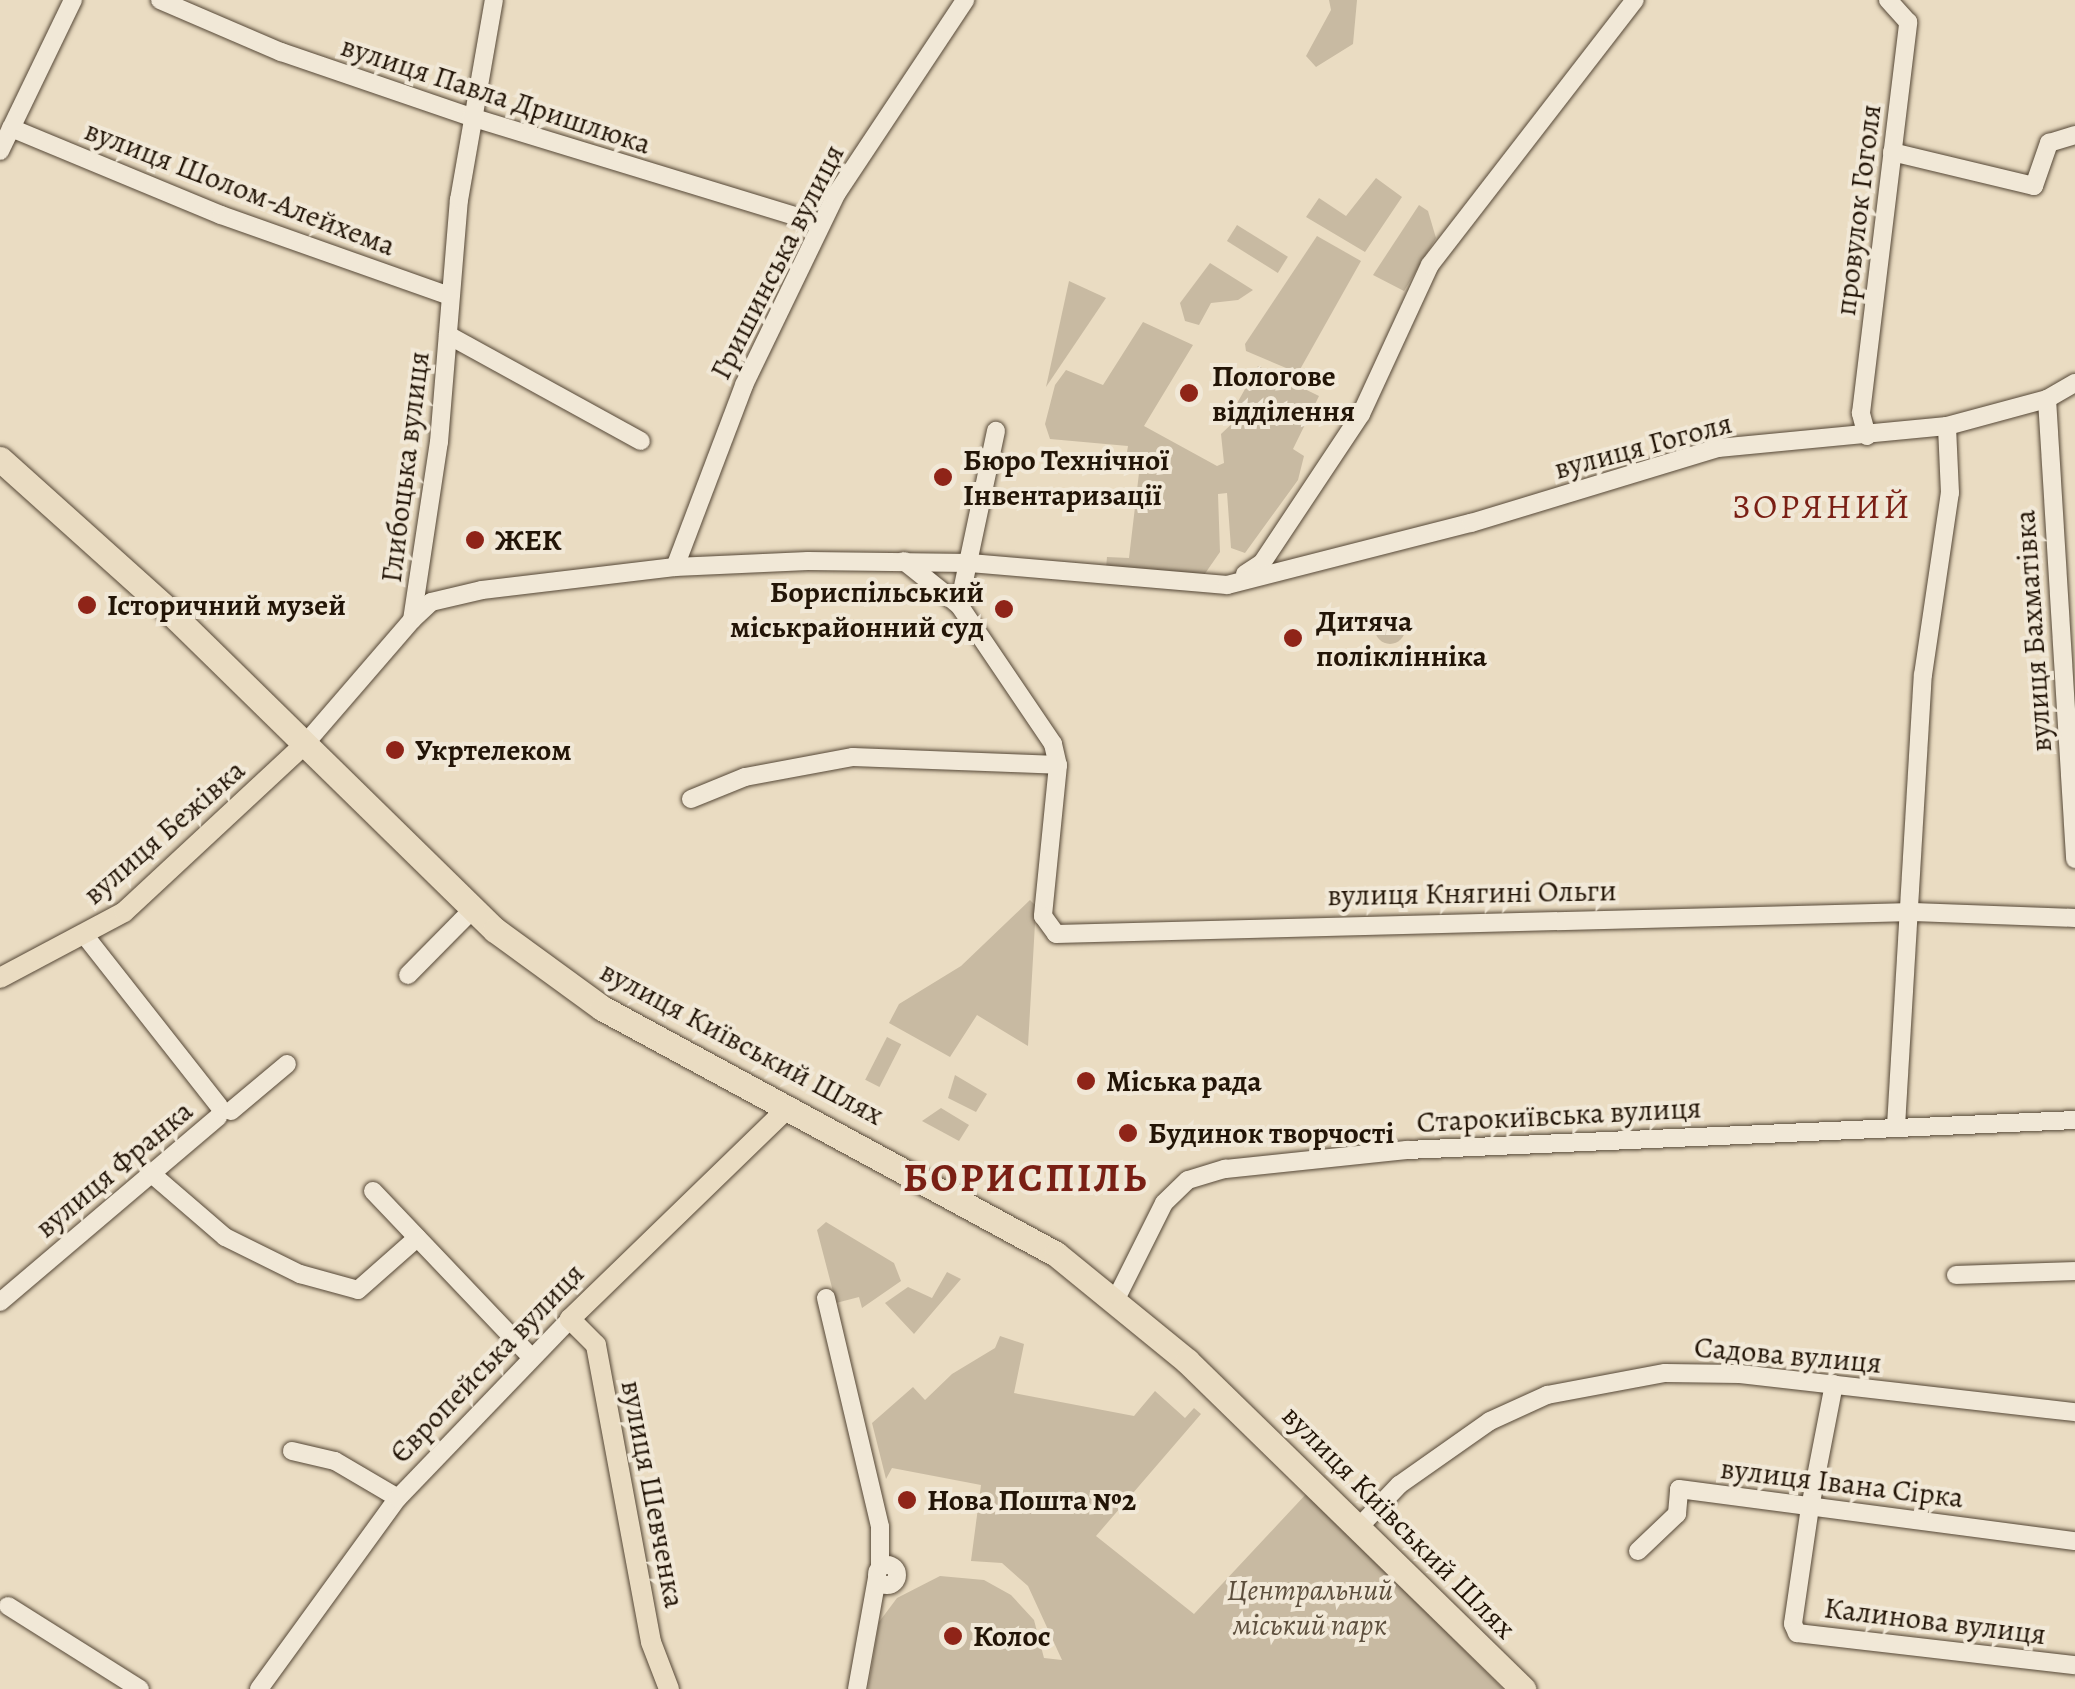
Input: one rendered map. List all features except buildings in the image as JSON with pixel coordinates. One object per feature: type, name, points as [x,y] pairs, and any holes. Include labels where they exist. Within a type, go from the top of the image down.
[{"type":"highway","name":"вулиця Київський Шлях","points":[[0,459],[473,909],[602,1008],[994,1218],[1116,1299],[1360,1526],[1523,1689]]},
{"type":"main road","name":"вулиця Бежівка","points":[[0,978],[86,937],[139,899],[304,745]]},
{"type":"main road","name":"Європейська вулиця","points":[[570,1318],[789,1107]]},
{"type":"main road","name":"вулиця Шевченка","points":[[570,1318],[596,1344],[647,1625],[669,1689]]},
{"type":"street","points":[[0,151],[73,0]]},
{"type":"street","name":"вулиця Павла Дришлюка","points":[[160,0],[281,52],[471,117],[822,224]]},
{"type":"street","name":"Глибоцька вулиця","points":[[304,745],[412,620],[440,442],[450,296],[471,117],[494,0]]},
{"type":"street","name":"Гришинська вулиця","points":[[675,568],[744,386],[822,224],[905,82],[965,0]]},
{"type":"street","points":[[1227,584],[1262,563],[1287,528],[1362,414],[1430,265],[1635,0]]},
{"type":"street","name":"провулок Гоголя","points":[[1867,436],[1861,413],[1908,22],[1888,0]]},
{"type":"street","name":"вулиця Шолом-Алейхема","points":[[11,128],[221,216],[450,296]]},
{"type":"street","points":[[1892,152],[2034,186],[2049,143],[2075,135]]},
{"type":"street","name":"Глибоцька вулиця","points":[[448,334],[641,440]]},
{"type":"street","name":"вулиця Гоголя","points":[[412,620],[449,595],[675,568],[904,560],[1227,584],[1471,523],[1718,448],[1946,426],[2047,399],[2075,383]]},
{"type":"street","name":"вулиця Бахматівка","points":[[2047,399],[2066,550],[2075,859]]},
{"type":"street","points":[[1896,1126],[1913,912],[1923,675],[1950,493],[1946,426]]},
{"type":"street","points":[[959,605],[996,430]]},
{"type":"street","points":[[691,800],[745,778],[853,757],[1058,765],[1053,744],[959,605],[904,560]]},
{"type":"street","name":"вулиця Княгині Ольги","points":[[1058,765],[1043,916],[1056,934],[1077,938],[1254,925],[1913,912],[2075,918]]},
{"type":"street","points":[[408,976],[473,909]]},
{"type":"street","points":[[86,937],[223,1112]]},
{"type":"street","name":"вулиця Франка","points":[[0,1302],[223,1112],[287,1064]]},
{"type":"street","name":"Старокиївська вулиця","points":[[1116,1299],[1164,1204],[1188,1180],[1226,1168],[1408,1150],[2075,1120]]},
{"type":"street","points":[[153,1175],[225,1236],[300,1274],[358,1290],[416,1238]]},
{"type":"street","points":[[373,1190],[531,1358]]},
{"type":"street","points":[[1956,1275],[2075,1271]]},
{"type":"street","points":[[826,1298],[885,1569],[857,1689]]},
{"type":"street","name":"Європейська вулиця","points":[[259,1689],[398,1498],[570,1318]]},
{"type":"street","name":"Садова вулиця","points":[[1360,1526],[1399,1485],[1490,1421],[1548,1395],[1665,1373],[1834,1384],[2075,1412]]},
{"type":"street","points":[[1810,1506],[1834,1384]]},
{"type":"street","points":[[292,1450],[335,1461],[398,1498]]},
{"type":"street","name":"вулиця Івана Сірка","points":[[1638,1551],[1678,1514],[1679,1489],[2075,1541]]},
{"type":"street","name":"Калинова вулиця","points":[[1810,1506],[1793,1624],[1798,1633],[2075,1664]]},
{"type":"street","points":[[8,1606],[140,1689]]},
{"type":"green space","points":[[1329,0],[1357,0],[1353,44],[1316,67],[1306,56],[1331,10]]},
{"type":"green space","points":[[1376,178],[1402,197],[1365,252],[1306,217],[1319,198],[1346,216]]},
{"type":"green space","points":[[1419,205],[1428,211],[1436,238],[1404,291],[1373,275]]},
{"type":"green space","points":[[1237,225],[1288,257],[1278,273],[1227,241]]},
{"type":"green space","points":[[1317,236],[1361,261],[1298,373],[1246,351],[1245,344]]},
{"type":"green space","points":[[1210,263],[1253,290],[1238,300],[1211,303],[1199,325],[1185,321],[1180,303]]},
{"type":"green space","points":[[1069,281],[1106,298],[1046,387]]},
{"type":"green space","points":[[1143,322],[1193,345],[1144,426],[1217,466],[1224,463],[1221,434],[1238,418],[1236,405],[1258,366],[1319,396],[1293,449],[1304,456],[1298,480],[1245,553],[1231,548],[1227,493],[1218,494],[1220,552],[1204,575],[1106,568],[1107,557],[1129,558],[1139,473],[1124,470],[1128,446],[1050,439],[1045,424],[1055,385],[1066,370],[1103,385]]},
{"type":"green space","points":[[1390,614],[1401,618],[1405,629],[1401,640],[1390,644],[1379,640],[1375,629],[1379,618]]},
{"type":"green space","points":[[1030,900],[1036,906],[1028,1046],[977,1015],[950,1057],[889,1023],[899,1004],[961,966]]},
{"type":"green space","points":[[887,1037],[901,1044],[879,1087],[865,1080]]},
{"type":"green space","points":[[955,1075],[987,1094],[976,1112],[948,1098]]},
{"type":"green space","points":[[941,1108],[969,1125],[959,1141],[922,1121]]},
{"type":"green space","points":[[826,1222],[894,1263],[901,1281],[862,1308],[859,1297],[836,1303],[817,1230]]},
{"type":"green space","points":[[947,1272],[961,1279],[914,1334],[885,1303],[908,1287],[932,1298]]},
{"type":"green space","name":"Центральний міський парк","points":[[1000,1336],[1024,1344],[1014,1393],[1134,1416],[1155,1391],[1185,1418],[1194,1408],[1201,1414],[1096,1536],[1194,1614],[1308,1492],[1503,1689],[868,1689],[879,1622],[897,1598],[940,1576],[984,1580],[1011,1595],[1034,1620],[1044,1658],[1062,1660],[1028,1586],[1002,1563],[971,1561],[981,1485],[892,1468],[886,1479],[872,1423],[913,1387],[925,1400],[952,1374],[995,1348]]},
{"type":"place","name":"Пологове відділення","points":[[1189,393]]},
{"type":"place","name":"Бюро Технічної Інвентаризації","points":[[943,477]]},
{"type":"place","name":"ЖЕК","points":[[475,540]]},
{"type":"place","name":"Історичний музей","points":[[87,605]]},
{"type":"place","name":"Бориспільський міськрайонний суд","points":[[1004,609]]},
{"type":"place","name":"Дитяча поліклінніка","points":[[1293,638]]},
{"type":"place","name":"Укртелеком","points":[[395,750]]},
{"type":"place","name":"Міська рада","points":[[1086,1081]]},
{"type":"place","name":"Будинок творчості","points":[[1128,1133]]},
{"type":"place","name":"Нова Пошта №2","points":[[907,1500]]},
{"type":"place","name":"Колос","points":[[953,1636]]},
{"type":"district","name":"ЗОРЯНИЙ","points":[[1822,506]]},
{"type":"district","name":"БОРИСПІЛЬ","points":[[1026,1178]]}]
